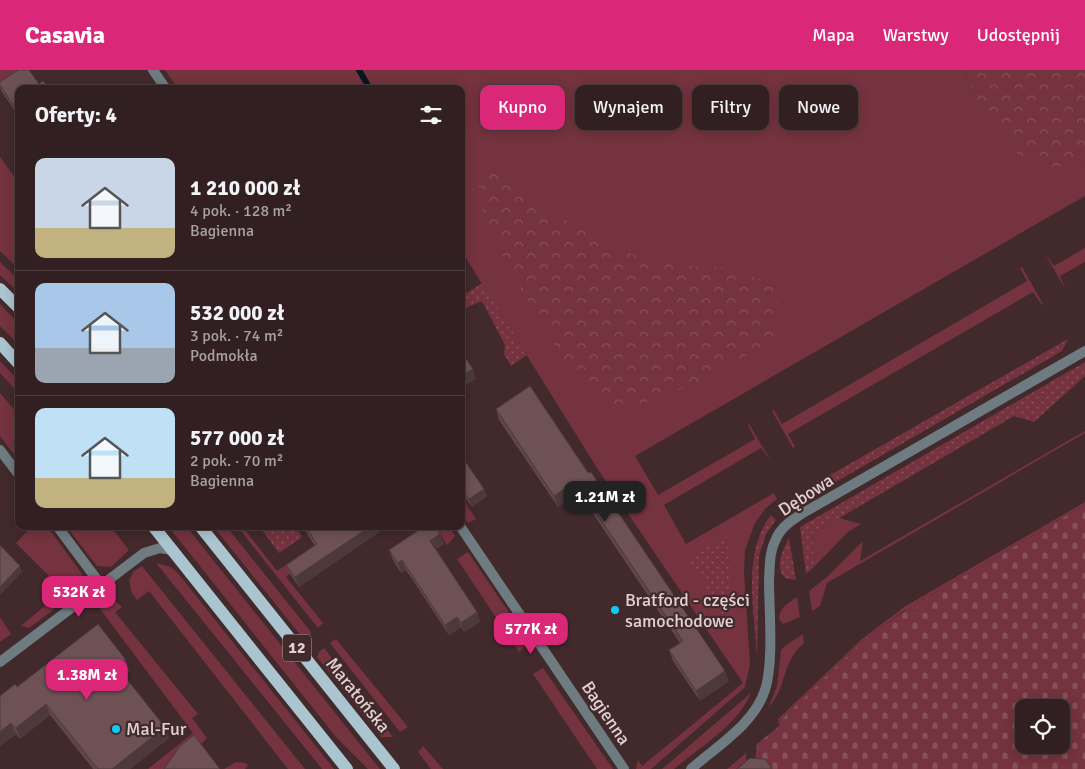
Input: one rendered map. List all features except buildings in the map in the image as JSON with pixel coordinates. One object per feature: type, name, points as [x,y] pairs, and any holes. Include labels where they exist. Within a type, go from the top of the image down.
[{"type":"main road","points":[[0,289],[15,304]]},
{"type":"main road","points":[[0,343],[15,360]]},
{"type":"main road","name":"12","points":[[156,530],[347,769]]},
{"type":"main road","name":"Maratońska","points":[[203,530],[394,769]]},
{"type":"street","points":[[153,70],[163,85]]},
{"type":"street","name":"Dębowa","points":[[691,769],[743,724],[757,707],[765,689],[768,660],[770,555],[776,537],[781,530],[802,513],[1085,351]]},
{"type":"street","points":[[0,450],[15,470]]},
{"type":"street","points":[[60,530],[101,585]]},
{"type":"street","points":[[144,553],[152,540],[153,530]]},
{"type":"street","name":"Bagienna","points":[[463,530],[624,769]]},
{"type":"street","points":[[0,662],[144,553],[160,548],[172,550]]},
{"type":"green space","points":[[0,70],[19,70],[0,83]]},
{"type":"green space","points":[[165,70],[964,70],[978,101],[1076,165],[1085,162],[1085,196],[635,456],[658,495],[755,439],[749,424],[771,461],[761,448],[664,505],[686,544],[774,493],[777,499],[765,509],[755,523],[745,550],[744,572],[750,664],[745,687],[651,769],[636,769],[638,760],[642,766],[743,683],[597,468],[465,256],[465,85],[175,85]]},
{"type":"green space","points":[[964,70],[1085,70],[1085,162],[1076,165],[1048,167],[1019,155],[978,101]]},
{"type":"green space","points":[[0,157],[15,176],[15,265],[0,251]]},
{"type":"green space","points":[[488,166],[535,202],[617,250],[676,265],[730,268],[779,286],[775,339],[696,383],[632,408],[604,404],[567,365],[508,269],[483,210],[476,172]]},
{"type":"green space","points":[[1085,248],[1085,262],[1060,276],[1066,290],[1045,254],[1054,266]]},
{"type":"green space","points":[[0,262],[15,276],[15,289],[0,275]]},
{"type":"green space","points":[[1022,267],[1042,305],[1033,292],[788,434],[795,447],[793,448],[772,411],[774,410],[782,424],[1027,281],[1020,268]]},
{"type":"green space","points":[[482,283],[527,355],[511,366],[504,354],[505,345],[482,301],[465,308],[465,294]]},
{"type":"green space","points":[[0,304],[15,320],[15,341],[0,326]]},
{"type":"green space","points":[[1068,339],[1062,351],[829,486],[819,488],[811,486]]},
{"type":"green space","points":[[0,361],[15,377],[15,390],[0,373]]},
{"type":"green space","points":[[1085,362],[1085,376],[1034,422],[1014,416],[812,534],[815,566],[806,574],[800,527]]},
{"type":"green space","points":[[0,393],[15,410],[15,456],[0,436]]},
{"type":"green space","points":[[1085,431],[1085,433],[827,583],[820,606],[812,611],[809,591],[827,577],[863,541],[860,561]]},
{"type":"green space","points":[[465,502],[476,519],[468,523],[465,518]]},
{"type":"green space","points":[[1085,502],[1085,505],[1055,522],[1052,529],[1044,529],[918,603],[916,609],[912,611],[905,610],[865,639],[780,721],[779,725],[778,719],[862,639],[904,607]]},
{"type":"green space","points":[[1085,505],[1085,769],[754,769],[757,744],[779,726],[780,721],[865,639],[906,610],[912,611],[916,609],[918,603],[1044,529],[1052,529],[1055,522]]},
{"type":"green space","points":[[771,515],[776,520],[766,534],[759,556],[757,658],[752,584],[753,565],[756,547],[762,530]]},
{"type":"green space","points":[[839,518],[861,524],[848,532],[815,566],[812,534]]},
{"type":"green space","points":[[28,530],[50,530],[82,574],[82,588],[71,598],[16,543]]},
{"type":"green space","points":[[69,530],[113,530],[129,550],[111,567],[97,566]]},
{"type":"green space","points":[[171,530],[189,530],[380,769],[368,769],[336,737]]},
{"type":"green space","points":[[216,530],[229,530],[311,632],[309,639],[302,637]]},
{"type":"green space","points":[[240,530],[245,530],[277,571],[287,564],[292,572],[286,577],[323,623],[318,628]]},
{"type":"green space","points":[[262,530],[298,530],[302,537],[279,553]]},
{"type":"green space","points":[[438,530],[451,530],[455,536],[447,545]]},
{"type":"green space","points":[[727,536],[732,618],[727,622],[688,557]]},
{"type":"green space","points":[[789,538],[796,580],[785,578],[780,569],[782,553]]},
{"type":"green space","points":[[468,552],[529,642],[519,652],[457,559]]},
{"type":"green space","points":[[156,563],[171,567],[177,572],[334,769],[322,769]]},
{"type":"green space","points":[[142,566],[305,769],[288,769],[149,591],[137,600],[131,591],[129,580],[134,571]]},
{"type":"green space","points":[[797,597],[800,617],[783,624],[779,619],[781,611]]},
{"type":"green space","points":[[53,599],[56,605],[53,610],[29,628],[21,626]]},
{"type":"green space","points":[[103,599],[115,601],[122,607],[115,612],[198,714],[192,718],[207,738],[176,769],[148,769],[193,733],[95,602]]},
{"type":"green space","points":[[0,617],[11,634],[0,642]]},
{"type":"green space","points":[[803,634],[804,643],[791,659],[779,692],[768,708],[777,686],[781,650]]},
{"type":"green space","points":[[336,639],[408,727],[400,732],[330,643]]},
{"type":"green space","points":[[324,648],[393,737],[381,737],[317,657]]},
{"type":"green space","points":[[543,668],[613,769],[597,769],[533,674]]},
{"type":"green space","points":[[751,693],[737,715],[717,735],[674,769],[662,769]]},
{"type":"green space","points":[[423,746],[443,769],[431,769],[418,752]]},
{"type":"green space","points":[[746,753],[746,763],[736,769],[727,769]]},
{"type":"green space","points":[[236,762],[246,763],[248,766],[245,769],[224,769]]},
{"type":"waterway","points":[[359,70],[368,85]]},
{"type":"place","name":"Bratford - części samochodowe","points":[[615,610]]},
{"type":"place","name":"Mal-Fur","points":[[116,729]]}]
